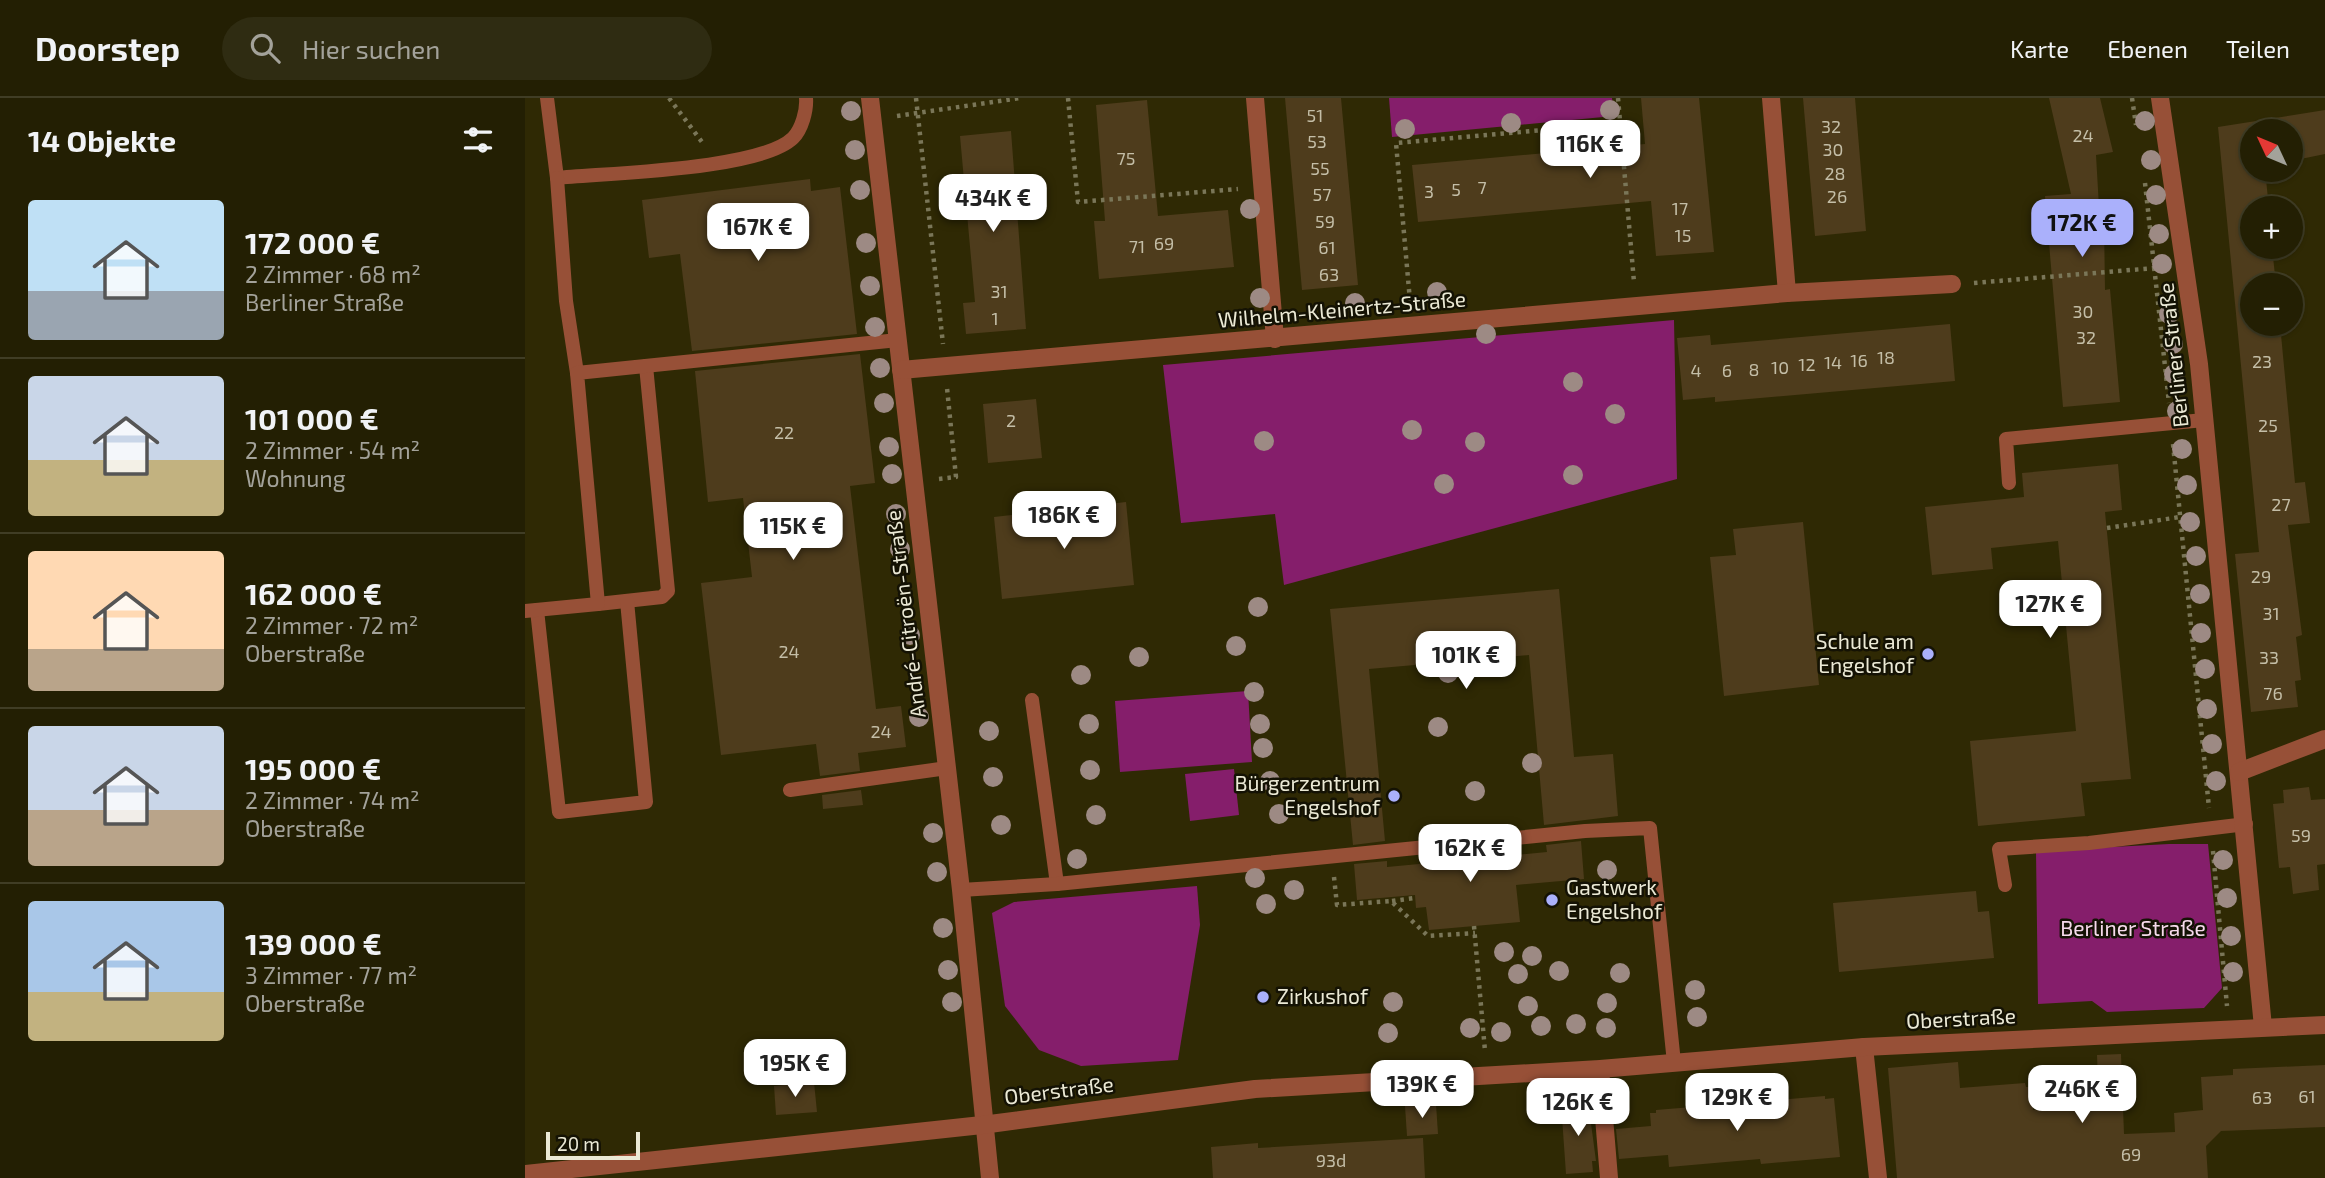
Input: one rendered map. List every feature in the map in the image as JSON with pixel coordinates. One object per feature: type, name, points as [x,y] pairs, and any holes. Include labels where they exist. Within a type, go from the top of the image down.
[{"type":"street","name":"André-Citroën-Straße","points":[[870,98],[961,890],[982,1125],[990,1178]]},
{"type":"street","points":[[1255,98],[1275,339]]},
{"type":"street","points":[[1771,98],[1787,293]]},
{"type":"street","name":"Berliner Straße","points":[[2160,98],[2188,277],[2204,420],[2238,772],[2246,824],[2263,1027]]},
{"type":"street","name":"Wilhelm-Kleinertz-Straße","points":[[901,370],[1787,293],[1952,284]]},
{"type":"street","points":[[2238,772],[2325,739]]},
{"type":"street","name":"Oberstraße","points":[[525,1174],[982,1125],[1255,1089],[1441,1076],[1601,1069],[1864,1047],[2325,1025]]},
{"type":"street","points":[[1864,1047],[1878,1178]]},
{"type":"street","points":[[1601,1069],[1609,1178]]},
{"type":"lane","points":[[547,98],[557,178],[566,301],[577,373],[598,604]]},
{"type":"lane","points":[[557,178],[719,163],[762,153],[794,138],[807,109],[806,98]]},
{"type":"lane","points":[[577,373],[898,340]]},
{"type":"lane","points":[[627,601],[646,802],[559,812],[531,611],[662,597],[668,591],[646,366]]},
{"type":"lane","points":[[2009,483],[2006,439],[2204,420]]},
{"type":"lane","points":[[1032,700],[1057,884]]},
{"type":"lane","points":[[790,790],[947,768]]},
{"type":"lane","points":[[2005,885],[1999,849],[2089,844],[2246,824]]},
{"type":"lane","points":[[961,890],[1057,884],[1585,831],[1650,828],[1674,1063]]},
{"type":"path","points":[[916,98],[956,477],[935,479]]},
{"type":"path","points":[[918,114],[1020,98]]},
{"type":"path","points":[[1068,98],[1078,202],[1262,187]]},
{"type":"path","points":[[1618,98],[1636,307]]},
{"type":"path","points":[[2131,98],[2138,133]]},
{"type":"path","points":[[1413,327],[1396,143],[1621,123]]},
{"type":"path","points":[[2143,169],[2181,517],[2228,1028]]},
{"type":"path","points":[[1952,284],[2155,268]]},
{"type":"path","points":[[2107,528],[2181,517]]},
{"type":"path","points":[[1332,855],[1337,905],[1415,898]]},
{"type":"path","points":[[1391,901],[1428,936],[1475,933]]},
{"type":"path","points":[[1474,926],[1489,1076]]},
{"type":"green space","points":[[1389,98],[1612,98],[1614,116],[1392,137]]},
{"type":"green space","points":[[1674,320],[1677,479],[1284,585],[1275,514],[1181,523],[1163,365]]},
{"type":"green space","points":[[1248,691],[1252,762],[1120,772],[1115,701]]},
{"type":"green space","points":[[1234,769],[1239,815],[1190,821],[1185,774]]},
{"type":"green space","name":"Berliner Straße","points":[[2208,844],[2222,988],[2204,1008],[2107,1012],[2092,1001],[2038,1004],[2036,851]]},
{"type":"green space","points":[[1197,886],[1200,925],[1178,1060],[1081,1066],[1039,1050],[1005,1006],[992,913],[1014,902]]},
{"type":"building","points":[[1285,98],[1341,98],[1358,285],[1302,290]]},
{"type":"building","points":[[1641,98],[1699,98],[1714,252],[1656,256],[1651,201],[1418,222],[1412,165],[1645,144]]},
{"type":"building","points":[[1803,98],[1855,98],[1866,231],[1815,236]]},
{"type":"building","points":[[2049,98],[2100,98],[2113,152],[2096,155],[2099,207],[2103,207],[2104,221],[2105,290],[2110,289],[2120,402],[2063,407],[2045,196],[2071,194]]},
{"type":"building","points":[[1147,100],[1158,216],[1228,210],[1234,267],[1099,279],[1094,221],[1105,221],[1096,105]]},
{"type":"building","points":[[2325,110],[2325,154],[2303,159],[2303,119],[2268,119]]},
{"type":"building","points":[[2240,124],[2240,182],[2266,182],[2268,196],[2240,196],[2240,259],[2273,259],[2275,273],[2240,273],[2240,336],[2281,336],[2295,483],[2305,482],[2310,523],[2288,525],[2302,635],[2296,637],[2301,680],[2295,681],[2298,707],[2251,712],[2235,554],[2259,552],[2218,127]]},
{"type":"building","points":[[1011,131],[1026,329],[966,334],[963,303],[975,302],[960,136]]},
{"type":"building","points":[[810,179],[811,191],[840,187],[857,334],[692,351],[680,254],[649,258],[642,200]]},
{"type":"building","points":[[1950,324],[1955,381],[1715,402],[1715,397],[1683,400],[1677,338],[1710,335],[1711,345]]},
{"type":"building","points":[[860,354],[875,483],[850,486],[876,709],[901,706],[906,747],[858,753],[860,771],[820,776],[816,744],[721,755],[701,583],[752,577],[743,498],[708,502],[695,371]]},
{"type":"building","points":[[1036,399],[1042,458],[988,463],[983,404]]},
{"type":"building","points":[[2118,464],[2122,510],[2105,512],[2131,779],[2081,783],[2085,816],[1978,826],[1970,741],[2076,731],[2058,541],[1991,548],[1993,569],[1932,575],[1925,507],[2024,497],[2022,473]]},
{"type":"building","points":[[1126,502],[1134,585],[1002,599],[994,517]]},
{"type":"building","points":[[1803,522],[1819,685],[1724,696],[1710,557],[1736,555],[1733,529]]},
{"type":"building","points":[[1559,589],[1574,757],[1613,754],[1618,816],[1544,825],[1529,655],[1369,669],[1385,841],[1353,845],[1330,609]]},
{"type":"building","points":[[2309,787],[2311,800],[2325,799],[2325,864],[2317,865],[2319,890],[2293,894],[2290,867],[2279,868],[2273,804],[2284,803],[2283,790]]},
{"type":"building","points":[[861,790],[863,805],[823,809],[822,795]]},
{"type":"building","points":[[1581,841],[1584,879],[1516,885],[1520,922],[1429,930],[1426,907],[1416,908],[1415,895],[1357,900],[1354,864],[1387,861],[1387,867],[1547,852],[1546,845]]},
{"type":"building","points":[[1976,891],[1978,912],[1989,911],[1994,958],[1839,972],[1833,903]]},
{"type":"building","points":[[2121,1054],[2124,1134],[2175,1132],[2174,1113],[2203,1110],[2201,1077],[2233,1075],[2233,1069],[2325,1065],[2325,1127],[2221,1131],[2206,1146],[2208,1178],[1897,1178],[1888,1068],[1958,1062],[1960,1088],[2025,1083],[2026,1087],[2032,1087],[2033,1110],[2099,1107],[2097,1055]]},
{"type":"building","points":[[814,1082],[817,1112],[776,1115],[774,1086]]},
{"type":"building","points":[[1825,1096],[1825,1099],[1834,1098],[1840,1157],[1761,1164],[1760,1159],[1669,1167],[1668,1155],[1619,1159],[1616,1129],[1651,1126],[1650,1113],[1656,1113],[1656,1110]]},
{"type":"building","points":[[1588,1101],[1596,1161],[1592,1161],[1593,1172],[1566,1174],[1561,1103]]},
{"type":"building","points":[[1436,1104],[1438,1134],[1407,1136],[1405,1106]]},
{"type":"building","points":[[1423,1138],[1425,1178],[1213,1178],[1211,1147],[1258,1143],[1258,1148]]},
{"type":"place","name":"Schule am Engelshof","points":[[1928,654]]},
{"type":"place","name":"Bürgerzentrum Engelshof","points":[[1394,796]]},
{"type":"place","name":"Gastwerk Engelshof","points":[[1552,900]]},
{"type":"place","name":"Zirkushof","points":[[1263,997]]}]
